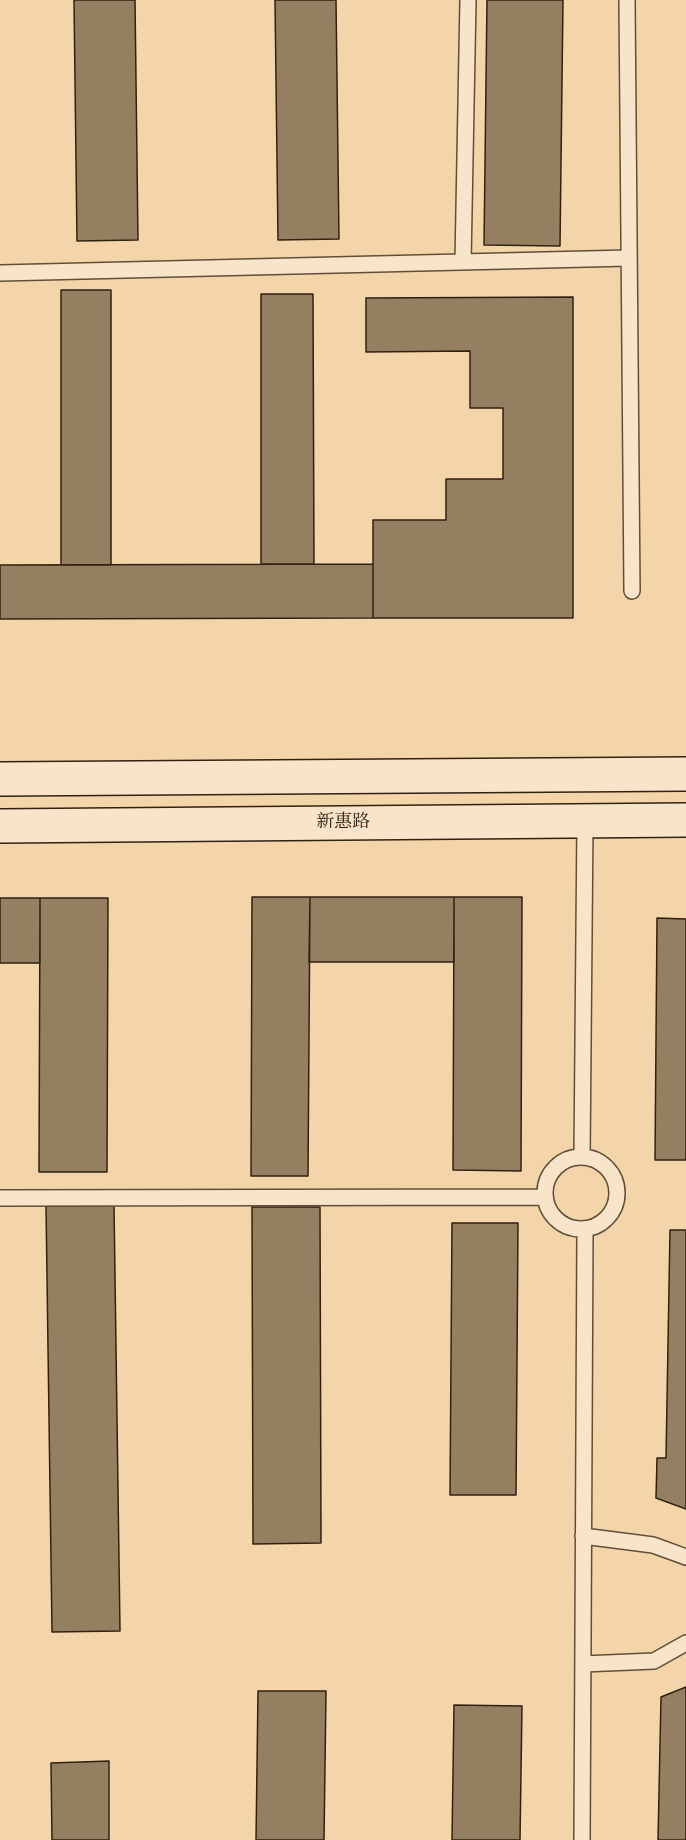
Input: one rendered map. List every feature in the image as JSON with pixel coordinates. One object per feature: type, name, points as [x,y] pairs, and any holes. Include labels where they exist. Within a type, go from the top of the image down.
[{"type":"street","points":[[0,779],[686,774]]},
{"type":"street","name":"新惠路","points":[[0,826],[686,820]]},
{"type":"lane","points":[[462,262],[468,0]]},
{"type":"lane","points":[[627,0],[632,591]]},
{"type":"lane","points":[[0,273],[629,258]]},
{"type":"lane","points":[[582,1156],[585,821]]},
{"type":"lane","points":[[582,1156],[594,1158],[603,1163],[612,1173],[617,1184],[618,1196],[615,1208],[607,1218],[597,1226],[585,1229],[572,1228],[559,1222],[550,1212],[545,1197],[545,1185],[550,1173],[560,1163],[582,1156]]},
{"type":"lane","points":[[0,1198],[545,1197]]},
{"type":"lane","points":[[582,1840],[585,1229]]},
{"type":"lane","points":[[583,1536],[653,1545],[686,1557]]},
{"type":"lane","points":[[583,1664],[654,1661],[686,1643]]},
{"type":"building","points":[[74,0],[135,0],[138,240],[77,241]]},
{"type":"building","points":[[275,0],[336,0],[339,239],[278,240]]},
{"type":"building","points":[[487,0],[563,0],[560,246],[484,245]]},
{"type":"building","points":[[61,290],[111,290],[111,565],[61,565]]},
{"type":"building","points":[[261,294],[313,294],[314,564],[261,564]]},
{"type":"building","points":[[573,297],[573,618],[373,618],[373,520],[446,520],[446,479],[503,479],[503,408],[470,408],[470,351],[366,352],[366,298]]},
{"type":"building","points":[[373,564],[373,618],[0,619],[0,565]]},
{"type":"building","points":[[252,897],[310,897],[308,1176],[251,1176]]},
{"type":"building","points":[[310,897],[454,897],[454,962],[309,962]]},
{"type":"building","points":[[454,897],[522,897],[521,1171],[453,1170]]},
{"type":"building","points":[[0,898],[40,898],[40,963],[0,963]]},
{"type":"building","points":[[40,898],[108,898],[107,1172],[39,1172]]},
{"type":"building","points":[[657,918],[686,919],[686,1160],[655,1160]]},
{"type":"building","points":[[114,1205],[120,1631],[52,1632],[46,1206]]},
{"type":"building","points":[[252,1207],[320,1207],[321,1543],[253,1544]]},
{"type":"building","points":[[452,1223],[518,1223],[516,1495],[450,1495]]},
{"type":"building","points":[[670,1230],[686,1230],[686,1509],[656,1498],[657,1458],[666,1458]]},
{"type":"building","points":[[686,1687],[686,1840],[658,1840],[661,1697]]},
{"type":"building","points":[[258,1691],[326,1691],[324,1840],[256,1840]]},
{"type":"building","points":[[454,1705],[522,1706],[520,1840],[452,1840]]},
{"type":"building","points":[[109,1761],[109,1840],[52,1840],[51,1763]]}]
